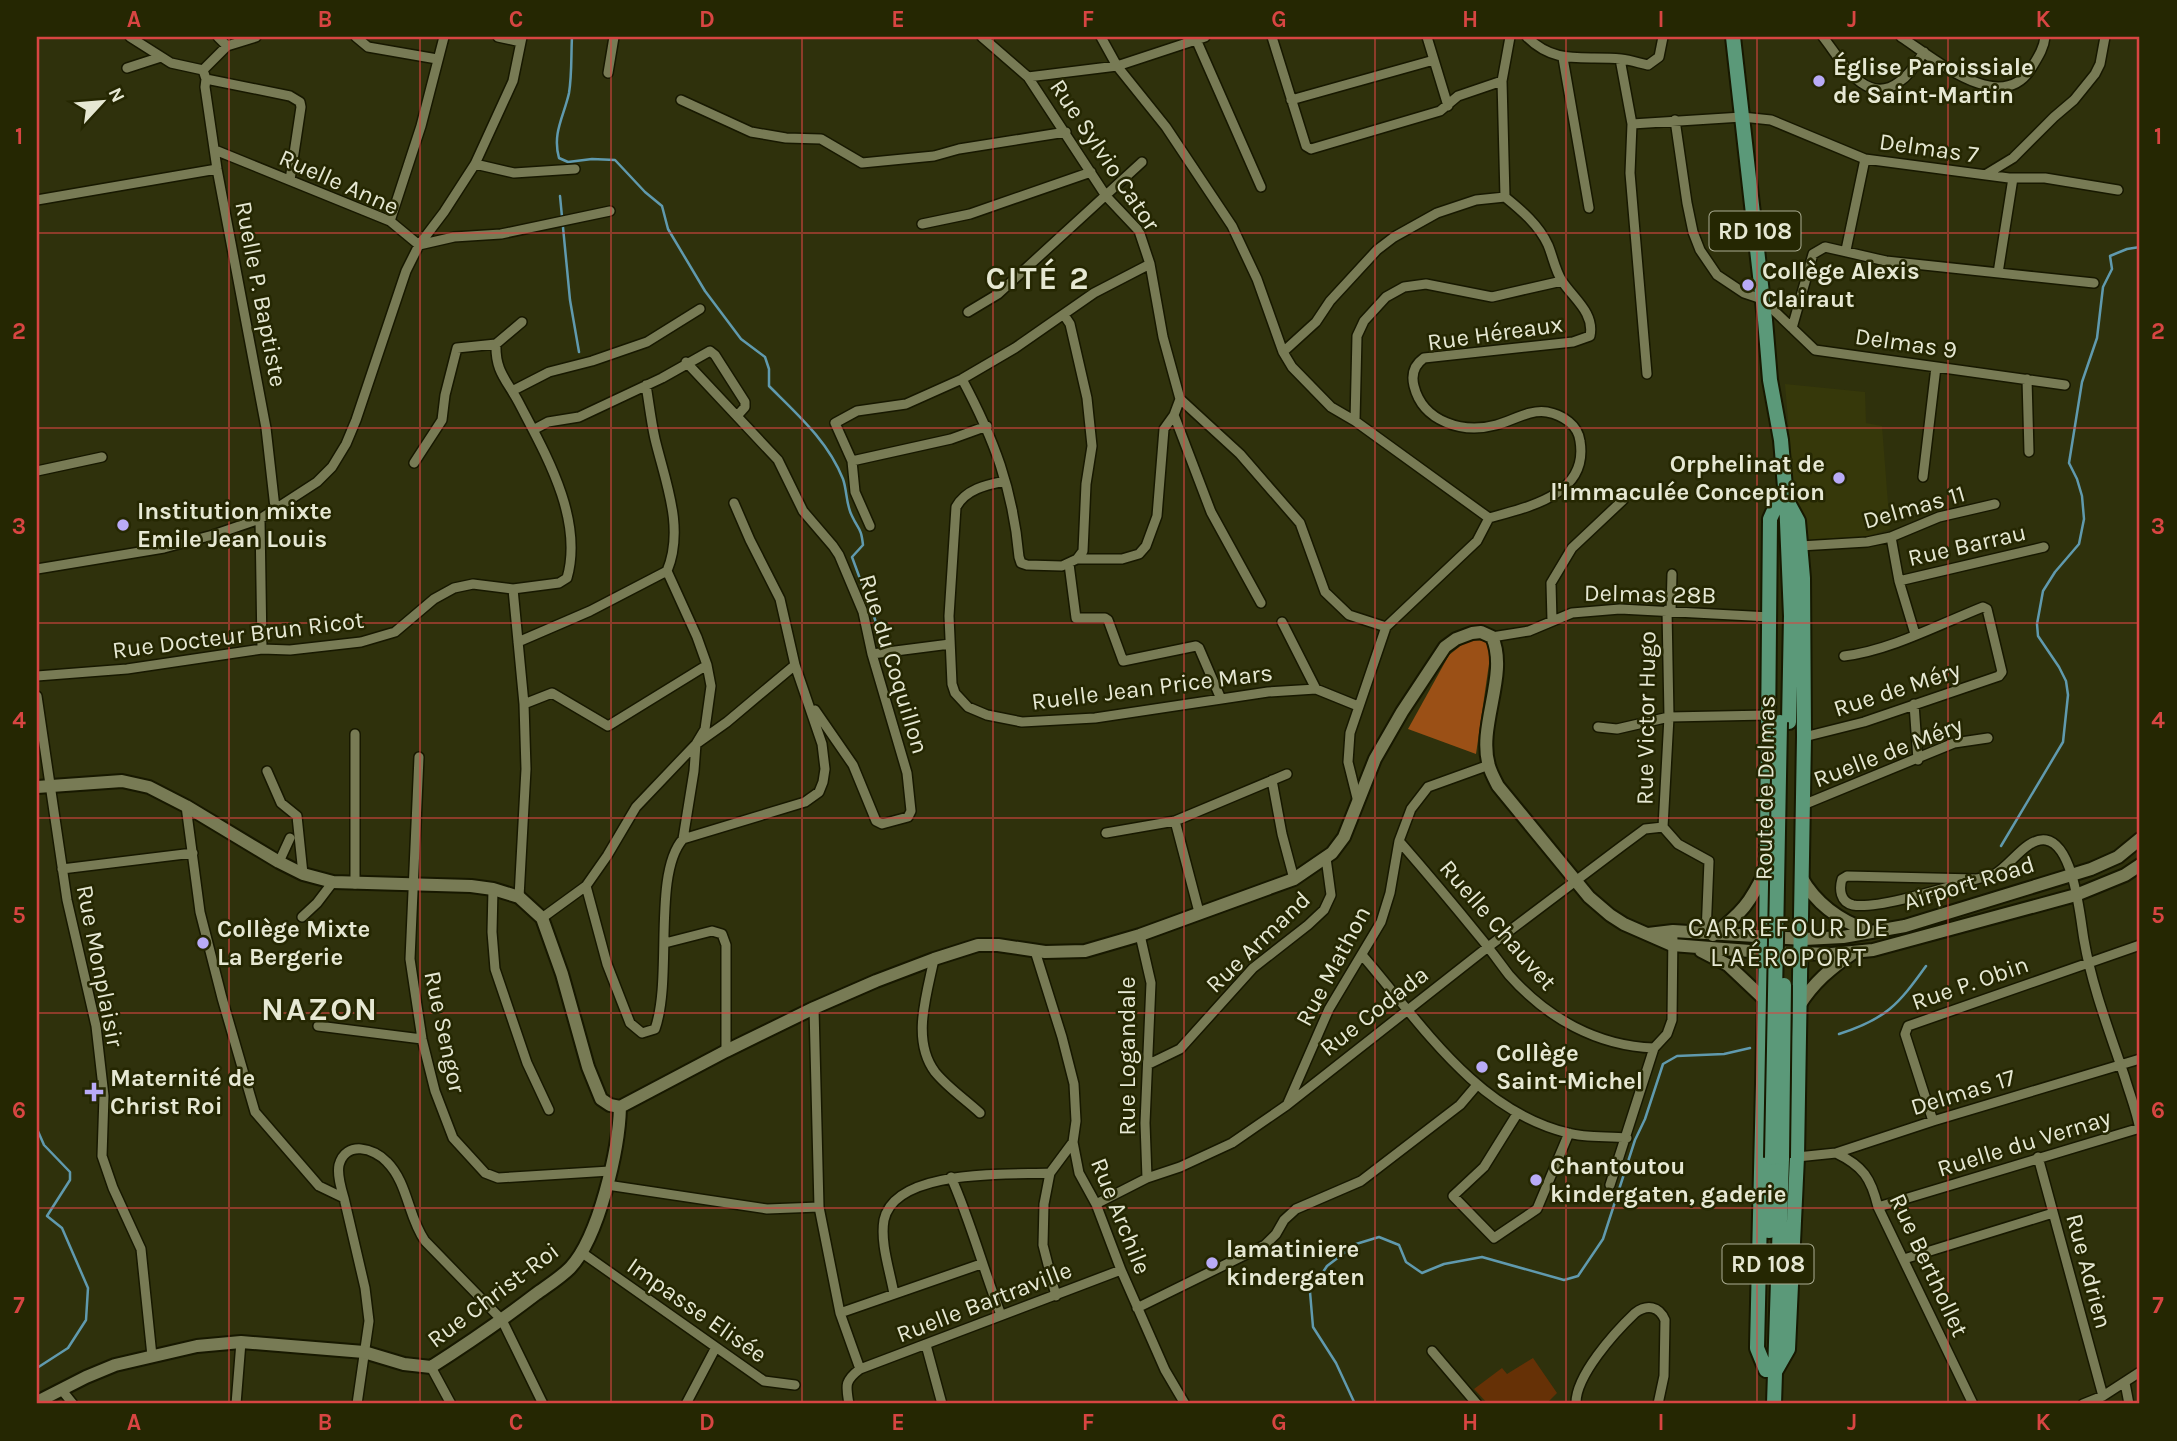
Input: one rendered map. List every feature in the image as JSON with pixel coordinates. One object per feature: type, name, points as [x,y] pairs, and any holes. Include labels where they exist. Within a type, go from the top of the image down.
[{"type":"main road","name":"Route de Delmas","points":[[1732,37],[1783,499],[1777,1158],[1771,1370],[1774,1404]]},
{"type":"main road","points":[[1783,499],[1798,521],[1800,547],[1803,578],[1803,948],[1799,1006],[1797,1157],[1788,1349],[1771,1370],[1757,1348],[1765,1000],[1763,942],[1766,870],[1779,719],[1770,617],[1770,519],[1783,499]]},
{"type":"main road","points":[[37,788],[122,782],[149,787],[187,806],[279,862],[303,874],[333,882],[471,886],[519,897],[542,918],[562,974],[587,1067],[601,1099],[620,1107],[814,1008],[934,959],[978,945],[1035,951],[1085,951],[1140,935],[1294,879],[1326,858],[1344,837],[1375,759],[1402,712],[1446,647],[1456,639],[1481,632],[1492,637],[1497,647],[1487,735],[1489,765],[1498,786],[1575,881],[1610,915],[1648,934],[1679,942],[1728,965],[1765,1000]]},
{"type":"main road","name":"Airport Road","points":[[1803,948],[1843,937],[1905,926],[2059,877],[2073,875],[2118,857],[2140,839]]},
{"type":"main road","name":"Airport Road","points":[[1763,942],[1855,952],[1924,938],[2076,895],[2125,875],[2140,865]]},
{"type":"main road","points":[[1710,935],[1741,913],[1753,898],[1766,870]]},
{"type":"main road","points":[[1801,877],[1822,905],[1852,925],[1869,932]]},
{"type":"main road","points":[[1679,942],[1710,935],[1763,942]]},
{"type":"main road","points":[[1679,942],[1763,942]]},
{"type":"main road","points":[[1799,1006],[1821,977],[1855,952]]},
{"type":"main road","name":"Rue Christ-Roi","points":[[37,1402],[115,1365],[197,1346],[242,1342],[364,1352],[404,1364],[431,1367],[502,1320],[569,1268],[582,1252],[607,1185],[620,1126],[620,1107]]},
{"type":"main road","name":"Route de Delmas","points":[[1764,1404],[1771,1370]]},
{"type":"street","points":[[130,37],[161,57],[205,79],[290,96],[300,102],[290,180]]},
{"type":"street","points":[[218,37],[227,46]]},
{"type":"street","points":[[205,79],[227,46],[256,37]]},
{"type":"street","points":[[356,37],[368,47],[437,59]]},
{"type":"street","points":[[390,221],[421,125],[444,37]]},
{"type":"street","points":[[37,569],[163,548],[260,519],[317,482],[332,467],[346,444],[406,271],[419,245],[475,164],[513,81],[521,39],[498,37]]},
{"type":"street","points":[[608,73],[614,37]]},
{"type":"street","name":"Rue Sylvio Cator","points":[[982,37],[1028,77],[1106,196],[1139,231],[1150,264],[1163,337],[1180,399]]},
{"type":"street","points":[[1101,37],[1117,66],[1166,127],[1231,226],[1257,279],[1283,352],[1309,386],[1331,407],[1355,421],[1489,518],[1477,541],[1386,627],[1350,733],[1348,762],[1358,803]]},
{"type":"street","points":[[1272,37],[1306,146],[1311,149],[1440,111],[1458,96],[1502,80]]},
{"type":"street","points":[[1427,37],[1448,106]]},
{"type":"street","points":[[1283,352],[1316,323],[1330,301],[1377,250],[1394,237],[1437,212],[1476,200],[1505,197],[1502,80],[1510,37]]},
{"type":"street","points":[[1527,37],[1536,46],[1563,58],[1620,59],[1648,65],[1659,57],[1664,37]]},
{"type":"street","points":[[1823,37],[1853,76],[1878,89],[1891,87],[1901,81],[1924,52]]},
{"type":"street","points":[[1901,37],[1963,77],[1993,89],[2006,87],[2027,76],[2043,49],[2045,37]]},
{"type":"street","points":[[1984,175],[2013,158],[2074,100],[2100,64],[2105,37]]},
{"type":"street","points":[[1028,77],[1117,66],[1199,38],[1261,187]]},
{"type":"street","points":[[127,68],[161,57]]},
{"type":"street","points":[[1563,58],[1589,208]]},
{"type":"street","points":[[1620,59],[1632,124],[1630,173],[1647,374]]},
{"type":"street","points":[[1291,100],[1434,60]]},
{"type":"street","name":"Ruelle P. Baptiste","points":[[205,79],[217,169],[267,428],[275,508]]},
{"type":"street","points":[[681,100],[751,132],[786,138],[821,139],[862,163],[934,156],[959,149],[1066,132]]},
{"type":"street","name":"Delmas 7","points":[[1632,124],[1742,117],[1770,120],[1865,159],[1984,175],[2045,178],[2118,190]]},
{"type":"street","points":[[1675,120],[1687,203],[1700,250],[1717,275],[1744,293],[1762,299]]},
{"type":"street","name":"Ruelle Anne","points":[[215,150],[390,221],[419,245],[454,237],[501,234],[610,211]]},
{"type":"street","points":[[1846,250],[1865,159]]},
{"type":"street","points":[[968,312],[998,294],[1142,162]]},
{"type":"street","points":[[475,164],[514,173],[575,169]]},
{"type":"street","points":[[37,200],[217,169]]},
{"type":"street","points":[[922,224],[970,214],[1091,172]]},
{"type":"street","points":[[1998,273],[2013,178]]},
{"type":"street","name":"Rue Héreaux","points":[[1489,518],[1539,505],[1560,492],[1574,475],[1583,456],[1579,433],[1567,419],[1545,411],[1516,417],[1494,426],[1457,427],[1440,421],[1424,407],[1415,390],[1414,369],[1424,359],[1573,342],[1590,336],[1592,328],[1589,318],[1562,281],[1548,243],[1527,215],[1505,197]]},
{"type":"street","points":[[1792,328],[1813,254],[1825,247],[1886,261],[2094,283]]},
{"type":"street","points":[[870,526],[855,492],[852,461],[835,423],[857,411],[906,404],[962,379],[1094,293],[1150,264]]},
{"type":"street","points":[[1355,421],[1357,336],[1364,321],[1386,297],[1404,287],[1426,284],[1492,297],[1562,281]]},
{"type":"street","name":"Delmas 9","points":[[1762,299],[1815,350],[2065,385]]},
{"type":"street","points":[[512,391],[549,372],[647,342],[700,309]]},
{"type":"street","points":[[1064,315],[1070,324],[1087,398],[1092,446],[1086,484],[1083,551],[1073,562],[1076,618],[1108,620],[1124,661],[1196,646],[1221,699]]},
{"type":"street","points":[[414,463],[442,420],[445,395],[457,348],[496,344],[522,322]]},
{"type":"street","name":"Rue Docteur Brun Ricot","points":[[37,676],[127,669],[262,649],[290,650],[361,642],[395,632],[434,600],[454,588],[473,584],[513,589],[559,583],[567,578],[569,527],[562,498],[533,430],[502,377],[495,360],[496,344]]},
{"type":"street","points":[[533,430],[548,422],[579,417],[646,385],[707,351],[713,353],[745,402],[745,407],[737,416]]},
{"type":"street","name":"Rue du Coquillon","points":[[686,362],[778,460],[803,511],[833,546],[857,594],[907,773],[911,811],[903,819],[882,824],[876,821],[853,765],[809,702]]},
{"type":"street","points":[[1923,477],[1936,367]]},
{"type":"street","points":[[962,379],[987,426],[1005,481],[1015,516],[1021,563],[1027,565],[1133,558],[1139,554],[1146,546],[1157,516],[1164,429],[1174,415],[1180,399],[1240,454],[1300,523],[1325,592],[1349,615],[1386,627]]},
{"type":"street","points":[[2027,379],[2029,452]]},
{"type":"street","points":[[518,642],[578,617],[667,571],[674,554],[674,524],[646,385]]},
{"type":"street","points":[[1174,415],[1211,512],[1261,603]]},
{"type":"street","points":[[852,461],[951,439],[987,426]]},
{"type":"street","points":[[37,471],[102,457]]},
{"type":"street","points":[[872,654],[950,643],[949,615],[956,507],[960,500],[972,491],[1005,481]]},
{"type":"street","points":[[1552,621],[1551,583],[1572,548],[1623,500]]},
{"type":"street","points":[[683,839],[799,805],[819,792],[825,769],[822,744],[795,665],[780,599],[734,503]]},
{"type":"street","name":"Delmas 11","points":[[1800,547],[1867,542],[1891,537],[1939,517],[1995,504]]},
{"type":"street","points":[[260,519],[262,649]]},
{"type":"street","points":[[1844,656],[1915,634],[1899,581],[1891,537]]},
{"type":"street","name":"Rue Barrau","points":[[1899,581],[2044,547]]},
{"type":"street","points":[[586,886],[607,964],[630,1023],[642,1033],[654,1029],[660,1013],[667,877],[672,855],[683,839],[696,744],[705,729],[711,687],[708,665],[667,571]]},
{"type":"street","name":"Rue Victor Hugo","points":[[1663,827],[1672,574]]},
{"type":"street","points":[[513,589],[524,704],[526,769],[519,897]]},
{"type":"street","name":"Rue de Méry","points":[[1804,737],[1855,724],[2001,674],[2002,668],[1985,607],[1915,634]]},
{"type":"street","name":"Delmas 28B","points":[[1492,637],[1529,631],[1572,613],[1620,609],[1770,617]]},
{"type":"street","points":[[1282,622],[1316,689]]},
{"type":"street","name":"Ruelle Jean Price Mars","points":[[950,643],[955,693],[968,707],[977,711],[1022,722],[1095,718],[1221,699],[1316,689],[1358,706]]},
{"type":"street","points":[[524,704],[552,692],[608,726],[708,665]]},
{"type":"street","points":[[542,918],[586,886],[614,846],[636,807],[696,744],[757,699],[795,665]]},
{"type":"street","name":"Rue Monplaisir","points":[[37,696],[62,870],[96,1026],[104,1096],[102,1156],[113,1188],[141,1249],[152,1356]]},
{"type":"street","points":[[1914,704],[1918,760]]},
{"type":"street","points":[[1598,727],[1617,729],[1669,717],[1779,719]]},
{"type":"street","points":[[355,734],[355,884]]},
{"type":"street","name":"Ruelle de Méry","points":[[1803,805],[1954,743],[1988,738]]},
{"type":"street","name":"Rue Sengor","points":[[419,757],[410,959],[422,1039],[435,1091],[453,1138],[485,1173],[498,1178],[610,1171]]},
{"type":"street","name":"Rue Mathon","points":[[1287,1105],[1329,1009],[1381,922],[1390,893],[1399,841],[1410,809],[1428,787],[1489,765]]},
{"type":"street","points":[[267,771],[281,803],[297,816],[303,874]]},
{"type":"street","points":[[1106,833],[1175,821],[1287,774]]},
{"type":"street","points":[[1272,780],[1294,879]]},
{"type":"street","points":[[187,806],[201,912],[222,998],[255,1112],[319,1186],[344,1198]]},
{"type":"street","points":[[1175,821],[1199,912]]},
{"type":"street","points":[[1663,827],[1678,844],[1709,860],[1710,935]]},
{"type":"street","name":"Rue Codada","points":[[1096,1204],[1147,1178],[1180,1167],[1231,1143],[1287,1105],[1408,1008],[1645,829],[1663,827]]},
{"type":"street","points":[[279,862],[290,838]]},
{"type":"street","points":[[1976,879],[1847,876],[1842,879],[1839,887],[1848,903],[1871,905],[1976,879],[1995,874],[2006,868],[2029,843],[2038,840],[2049,840],[2058,847],[2073,875],[2088,963],[2140,1129]]},
{"type":"street","name":"Ruelle Chauvet","points":[[1399,841],[1509,975],[1536,1003],[1566,1024],[1591,1035],[1629,1047],[1654,1048]]},
{"type":"street","points":[[62,870],[193,853]]},
{"type":"street","name":"Rue Armand","points":[[1149,1064],[1180,1049],[1252,968],[1324,910],[1331,895],[1331,879],[1326,858]]},
{"type":"street","points":[[302,917],[333,882]]},
{"type":"street","points":[[493,889],[495,969],[527,1063],[549,1110]]},
{"type":"street","points":[[665,943],[712,931],[722,934],[726,945],[726,1051]]},
{"type":"street","name":"Rue Logandale","points":[[1140,935],[1151,983],[1145,1123],[1147,1178]]},
{"type":"street","points":[[1610,1185],[1654,1048],[1667,1034],[1672,1020],[1679,942]]},
{"type":"street","name":"Rue P. Obin","points":[[1933,1121],[1905,1034],[1908,1026],[2140,945]]},
{"type":"street","name":"Rue Archile","points":[[1035,951],[1074,1084],[1076,1121],[1073,1142],[1079,1173],[1096,1204],[1121,1270],[1170,1379],[1185,1404]]},
{"type":"street","points":[[1362,955],[1445,1055],[1477,1085],[1517,1114],[1569,1133],[1627,1138]]},
{"type":"street","points":[[934,959],[922,1032],[925,1051],[935,1072],[980,1113]]},
{"type":"street","points":[[814,1008],[820,1207],[841,1313],[860,1369],[850,1376],[847,1383],[849,1404]]},
{"type":"street","points":[[318,1026],[422,1039]]},
{"type":"street","name":"Delmas 17","points":[[1797,1157],[1836,1153],[2140,1059]]},
{"type":"street","points":[[1138,1308],[1265,1245],[1296,1209],[1361,1181],[1460,1105],[1477,1085]]},
{"type":"street","points":[[1517,1114],[1485,1167],[1453,1196],[1494,1238],[1537,1209],[1569,1133]]},
{"type":"street","name":"Ruelle du Vernay","points":[[1878,1207],[2038,1157],[2140,1129]]},
{"type":"street","points":[[1056,1296],[1043,1245],[1044,1204],[1050,1173],[1073,1142]]},
{"type":"street","points":[[357,1404],[369,1321],[365,1288],[339,1167],[351,1149],[361,1148],[373,1151],[388,1163],[402,1185],[415,1227],[425,1241],[502,1320],[543,1404]]},
{"type":"street","name":"Rue Berthollet","points":[[1836,1153],[1857,1163],[1867,1177],[1878,1207],[1973,1404]]},
{"type":"street","name":"Rue Adrien","points":[[2038,1157],[2103,1396]]},
{"type":"street","points":[[894,1294],[884,1239],[884,1218],[906,1191],[951,1177],[1050,1173]]},
{"type":"street","points":[[951,1177],[1001,1315]]},
{"type":"street","points":[[607,1185],[767,1209],[820,1207]]},
{"type":"street","points":[[1904,1259],[2053,1213]]},
{"type":"street","name":"Impasse Elisée","points":[[582,1252],[715,1349],[764,1381],[795,1385]]},
{"type":"street","points":[[841,1313],[981,1264]]},
{"type":"street","name":"Ruelle Bartraville","points":[[860,1369],[1121,1270]]},
{"type":"street","points":[[1576,1404],[1577,1392],[1594,1361],[1634,1312],[1643,1307],[1651,1307],[1662,1314],[1665,1320],[1664,1376],[1658,1404]]},
{"type":"street","points":[[236,1404],[242,1342]]},
{"type":"street","points":[[926,1345],[942,1404]]},
{"type":"street","points":[[687,1404],[715,1349]]},
{"type":"street","points":[[1432,1351],[1477,1404]]},
{"type":"street","points":[[431,1367],[451,1404]]},
{"type":"street","points":[[2083,1404],[2103,1396],[2140,1372]]},
{"type":"street","points":[[2125,1383],[2129,1404]]},
{"type":"street","points":[[61,1389],[73,1404]]},
{"type":"shaded area","name":"Orphelinat de l'Immaculée Conception","points":[[1785,384],[1865,392],[1866,423],[1882,426],[1890,529],[1856,540],[1798,541]]},
{"type":"shaded area","points":[[1468,640],[1487,641],[1491,650],[1476,754],[1408,729],[1449,655]]},
{"type":"shaded area","points":[[1533,1358],[1557,1393],[1546,1404],[1488,1404],[1474,1389],[1502,1368],[1507,1374]]},
{"type":"waterway","points":[[572,37],[569,93],[557,141],[559,158],[568,162],[615,160],[662,206],[668,229],[705,291],[741,339],[765,357],[769,369],[769,386],[820,440],[843,479],[849,507],[863,545],[852,557],[877,625]]},
{"type":"waterway","points":[[560,196],[570,300],[579,352]]},
{"type":"waterway","points":[[2001,846],[2063,742],[2068,695],[2066,681],[2038,636],[2037,624],[2043,591],[2079,544],[2084,519],[2082,496],[2069,463],[2082,382],[2097,338],[2103,287],[2112,269],[2110,256],[2140,247]]},
{"type":"waterway","points":[[1839,1034],[1868,1023],[1890,1009],[1926,966]]},
{"type":"waterway","points":[[1355,1404],[1336,1363],[1313,1327],[1310,1292],[1327,1266],[1356,1244],[1379,1237],[1399,1245],[1406,1262],[1422,1273],[1444,1264],[1482,1257],[1564,1280],[1578,1276],[1603,1239],[1663,1064],[1677,1056],[1724,1054],[1750,1048]]},
{"type":"waterway","points":[[37,1129],[44,1145],[70,1172],[70,1180],[47,1216],[62,1228],[88,1288],[86,1320],[68,1348],[37,1368]]},
{"type":"place","name":"Église Paroissiale de Saint-Martin","points":[[1819,81]]},
{"type":"place","name":"Collège Alexis Clairaut","points":[[1748,285]]},
{"type":"place","name":"Orphelinat de l'Immaculée Conception","points":[[1839,478]]},
{"type":"place","name":"Institution mixte Emile Jean Louis","points":[[123,525]]},
{"type":"place","name":"Collège Mixte La Bergerie","points":[[203,943]]},
{"type":"place","name":"Collège Saint-Michel","points":[[1482,1067]]},
{"type":"place","name":"Maternité de Christ Roi","points":[[94,1092]]},
{"type":"place","name":"Chantoutou kindergaten, gaderie","points":[[1536,1180]]},
{"type":"place","name":"lamatiniere kindergaten","points":[[1212,1263]]},
{"type":"district","name":"CITÉ 2","points":[[1038,278]]},
{"type":"district","name":"CARREFOUR DE L'AÉROPORT","points":[[1789,942]]},
{"type":"district","name":"NAZON","points":[[320,1009]]}]
